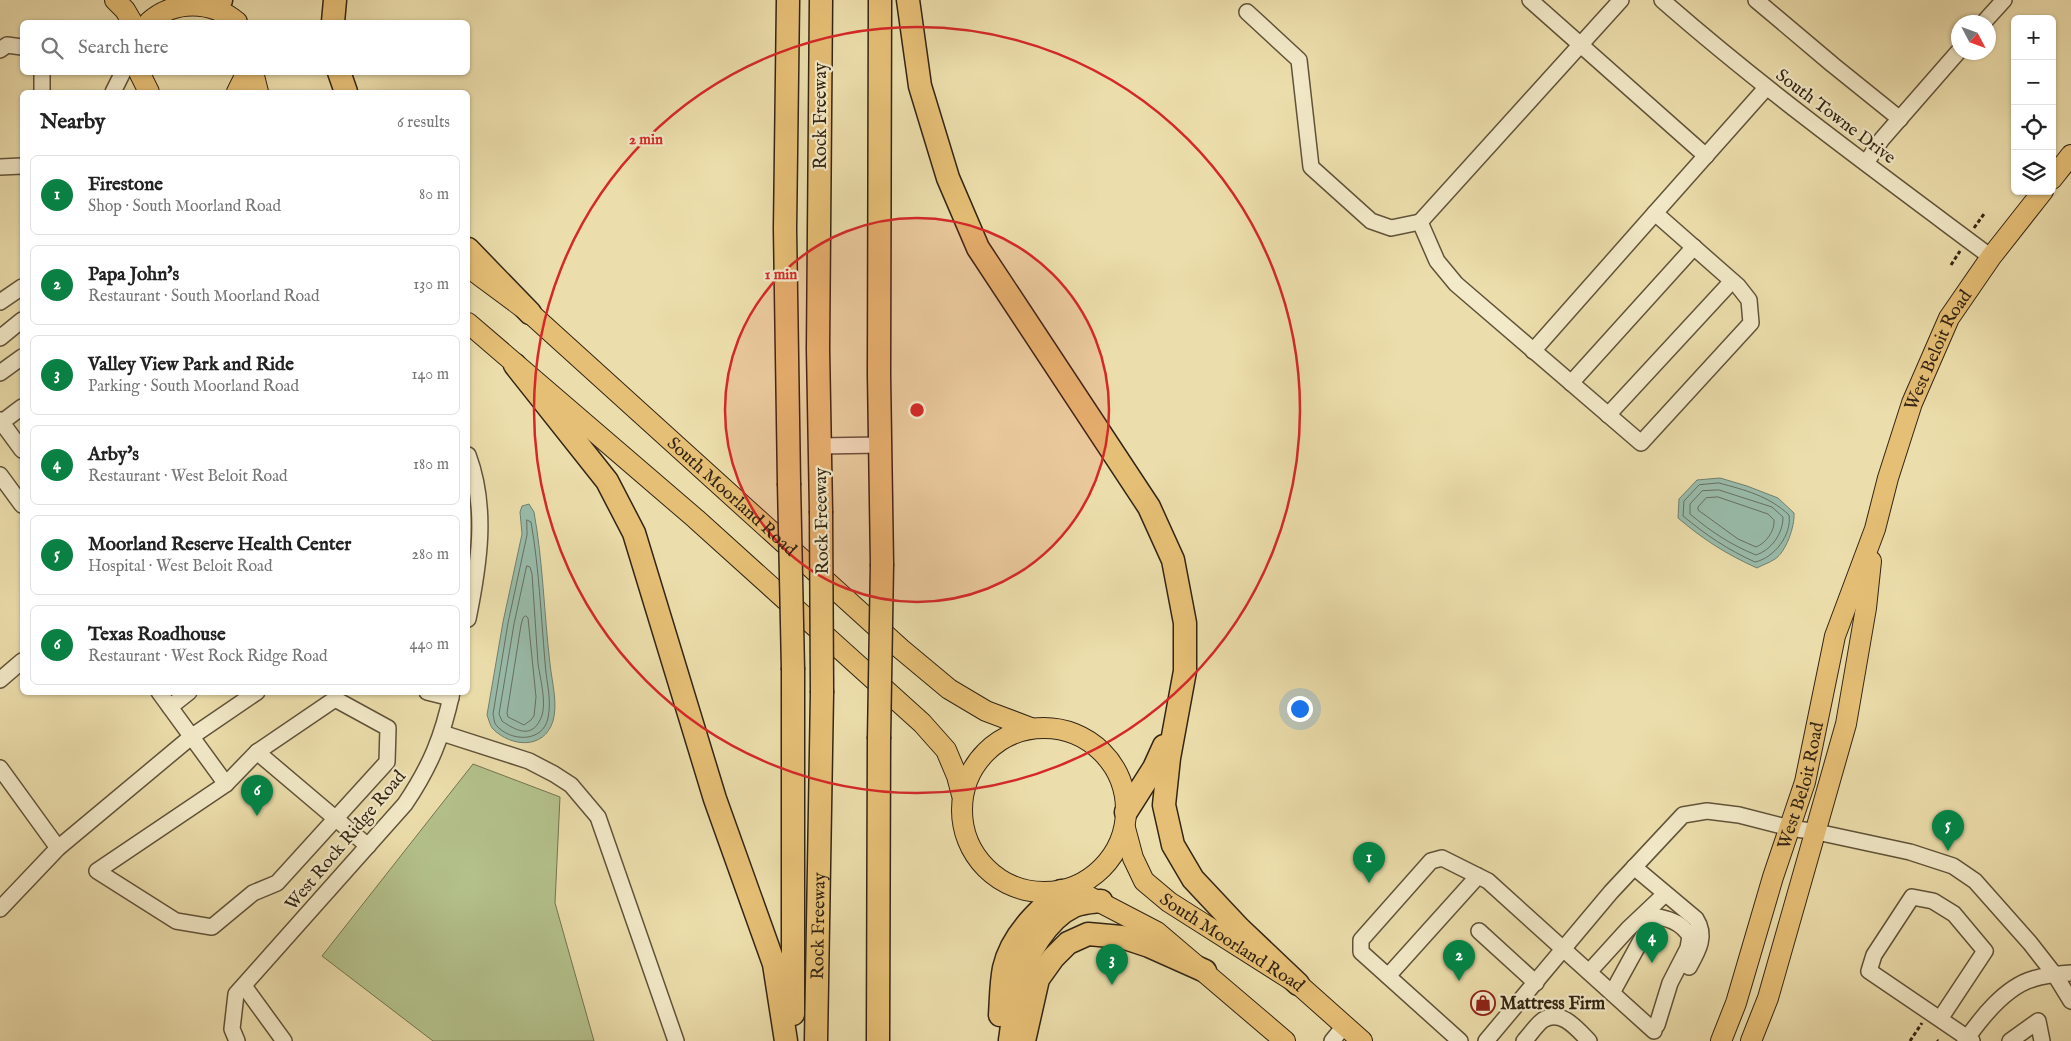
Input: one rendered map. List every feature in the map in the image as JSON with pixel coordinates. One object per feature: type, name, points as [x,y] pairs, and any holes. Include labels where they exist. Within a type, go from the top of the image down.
[{"type":"highway","points":[[333,20],[335,0]]},
{"type":"highway","points":[[788,0],[785,229],[793,670],[793,1041]]},
{"type":"highway","name":"Rock Freeway","points":[[816,1041],[822,693],[818,349],[820,0]]},
{"type":"highway","points":[[878,1041],[879,739],[882,564],[880,445],[880,0]]},
{"type":"highway","points":[[908,0],[920,86],[948,178],[978,248],[1148,507],[1173,560],[1185,623],[1185,671],[1169,758],[1164,805],[1174,846],[1193,879],[1239,928],[1298,984]]},
{"type":"highway","points":[[341,75],[345,90]]},
{"type":"highway","points":[[470,251],[530,314]]},
{"type":"highway","points":[[515,365],[607,481],[634,533],[715,799],[774,964],[786,1041]]},
{"type":"highway","points":[[1125,820],[1154,768],[1178,713]]},
{"type":"highway","points":[[998,1041],[1004,968],[1014,941],[1033,917],[1066,889]]},
{"type":"highway","points":[[1010,1041],[1019,982],[1027,958],[1037,941],[1053,922],[1072,907],[1100,901]]},
{"type":"highway","points":[[1024,1041],[1038,979],[1053,958],[1068,943],[1088,934],[1122,937],[1149,946],[1205,971]]},
{"type":"main road","points":[[115,0],[125,10],[131,20]]},
{"type":"main road","points":[[152,20],[166,8],[178,3],[203,1],[227,13],[235,20]]},
{"type":"main road","points":[[141,75],[148,90]]},
{"type":"main road","points":[[237,90],[245,75]]},
{"type":"main road","points":[[254,75],[258,90]]},
{"type":"main road","points":[[2056,174],[2071,155]]},
{"type":"main road","name":"West Beloit Road","points":[[1721,1041],[1736,1003],[1805,782],[1835,636],[1875,529],[1888,478],[1912,403],[1949,318],[1991,257],[2040,195]]},
{"type":"main road","name":"South Moorland Road","points":[[470,269],[530,314],[828,584],[949,689],[986,711],[1031,728]]},
{"type":"main road","points":[[470,325],[696,519],[922,723],[946,750],[957,776],[962,795],[962,822],[970,848],[986,869],[1008,884],[1034,892],[1066,889],[1095,874],[1114,854],[1125,820],[1124,788],[1114,766],[1099,748],[1078,734],[1055,728],[1031,728],[1007,736],[986,751],[971,771],[962,795]]},
{"type":"main road","name":"West Beloit Road","points":[[1751,1041],[1768,998],[1846,724],[1866,608],[1875,529]]},
{"type":"main road","name":"South Moorland Road","points":[[1125,820],[1134,858],[1144,881],[1169,902],[1298,984],[1362,1041]]},
{"type":"main road","name":"South Moorland Road","points":[[1066,889],[1100,901],[1157,932],[1285,1041]]},
{"type":"main road","points":[[1710,1041],[1736,1003]]},
{"type":"street","points":[[1530,0],[1706,156]]},
{"type":"street","points":[[1248,12],[1298,60],[1311,167],[1371,221],[1391,228],[1420,222],[1621,0]]},
{"type":"street","name":"South Towne Drive","points":[[1662,0],[1766,88],[1991,257]]},
{"type":"street","points":[[1756,0],[1832,65],[1900,119]]},
{"type":"street","points":[[1990,15],[2004,0]]},
{"type":"street","points":[[0,50],[7,45],[20,47]]},
{"type":"street","points":[[1866,163],[1882,139],[1951,60]]},
{"type":"street","points":[[42,75],[42,90]]},
{"type":"street","points":[[114,90],[121,75]]},
{"type":"street","points":[[1533,351],[1766,88]]},
{"type":"street","points":[[0,167],[20,166]]},
{"type":"street","points":[[1420,222],[1437,261],[1456,284],[1641,443],[1751,323],[1750,300],[1732,280],[1655,212]]},
{"type":"street","points":[[1571,383],[1694,247]]},
{"type":"street","points":[[1608,414],[1732,280]]},
{"type":"street","points":[[0,302],[20,288]]},
{"type":"street","points":[[0,338],[20,322]]},
{"type":"street","points":[[0,373],[20,358]]},
{"type":"street","points":[[20,408],[1,421],[20,447]]},
{"type":"street","points":[[820,446],[880,445]]},
{"type":"street","points":[[470,462],[478,492],[481,517],[479,554],[470,607]]},
{"type":"street","points":[[0,475],[20,502]]},
{"type":"street","points":[[0,680],[20,663]]},
{"type":"street","points":[[161,695],[226,784]]},
{"type":"street","points":[[170,706],[185,695]]},
{"type":"street","points":[[0,909],[58,848],[191,737],[253,695]]},
{"type":"street","name":"West Rock Ridge Road","points":[[240,990],[405,804],[428,769],[442,733],[451,695]]},
{"type":"street","points":[[335,699],[388,728],[387,762],[277,883],[253,893],[212,927],[176,921],[97,871],[226,784],[257,752],[335,699]]},
{"type":"street","points":[[442,733],[529,761],[554,774],[571,785],[598,817],[676,1041]]},
{"type":"street","points":[[257,752],[368,846]]},
{"type":"street","points":[[0,768],[58,848]]},
{"type":"street","points":[[1486,1041],[1611,892],[1683,815],[1707,811],[1739,815],[1790,828],[1910,852],[1954,866],[1975,880],[2030,943],[2055,975],[2071,1001]]},
{"type":"street","points":[[1460,1041],[1361,952],[1361,940],[1431,861],[1442,858],[1488,881],[1653,1032]]},
{"type":"street","points":[[1634,868],[1696,919],[1701,927],[1702,938],[1699,949],[1653,1032]]},
{"type":"street","points":[[1388,976],[1478,876]]},
{"type":"street","points":[[1589,972],[1628,929],[1665,894]]},
{"type":"street","points":[[1935,1015],[1985,951],[1954,914],[1933,901],[1912,897],[1874,956],[1869,971],[1935,1015],[1968,1040],[1988,1010],[2008,992],[2031,979],[2071,973]]},
{"type":"street","points":[[1612,993],[1651,922],[1659,917],[1672,920],[1685,928],[1690,936],[1688,948],[1670,983],[1653,1032]]},
{"type":"street","points":[[1479,931],[1536,983]]},
{"type":"street","points":[[237,1041],[232,1029],[240,990]]},
{"type":"street","points":[[240,990],[284,1041]]},
{"type":"street","points":[[1524,1041],[1544,1020],[1556,1016],[1566,1020],[1590,1041]]},
{"type":"street","points":[[2010,1041],[2038,1021],[2042,1041]]},
{"type":"street","points":[[1332,1041],[1345,1025]]},
{"type":"path","points":[[1910,1041],[1935,1015]]},
{"type":"green space","points":[[473,764],[560,797],[555,903],[594,1041],[433,1041],[322,956]]},
{"type":"water","points":[[1720,478],[1778,498],[1794,513],[1789,538],[1783,551],[1775,559],[1757,568],[1716,546],[1678,518],[1679,499],[1697,480]]},
{"type":"water","points":[[529,504],[534,512],[539,550],[555,707],[553,721],[549,730],[535,741],[526,743],[500,735],[490,725],[487,715],[503,622],[522,534],[520,512],[522,506]]},
{"type":"place","name":"Texas Roadhouse","points":[[257,816]]},
{"type":"place","name":"Moorland Reserve Health Center","points":[[1948,851]]},
{"type":"place","name":"Firestone","points":[[1369,883]]},
{"type":"place","name":"Arby's","points":[[1652,963]]},
{"type":"place","name":"Papa John's","points":[[1459,981]]},
{"type":"place","name":"Valley View Park and Ride","points":[[1112,985]]},
{"type":"place","name":"Mattress Firm","points":[[1483,1003]]}]
